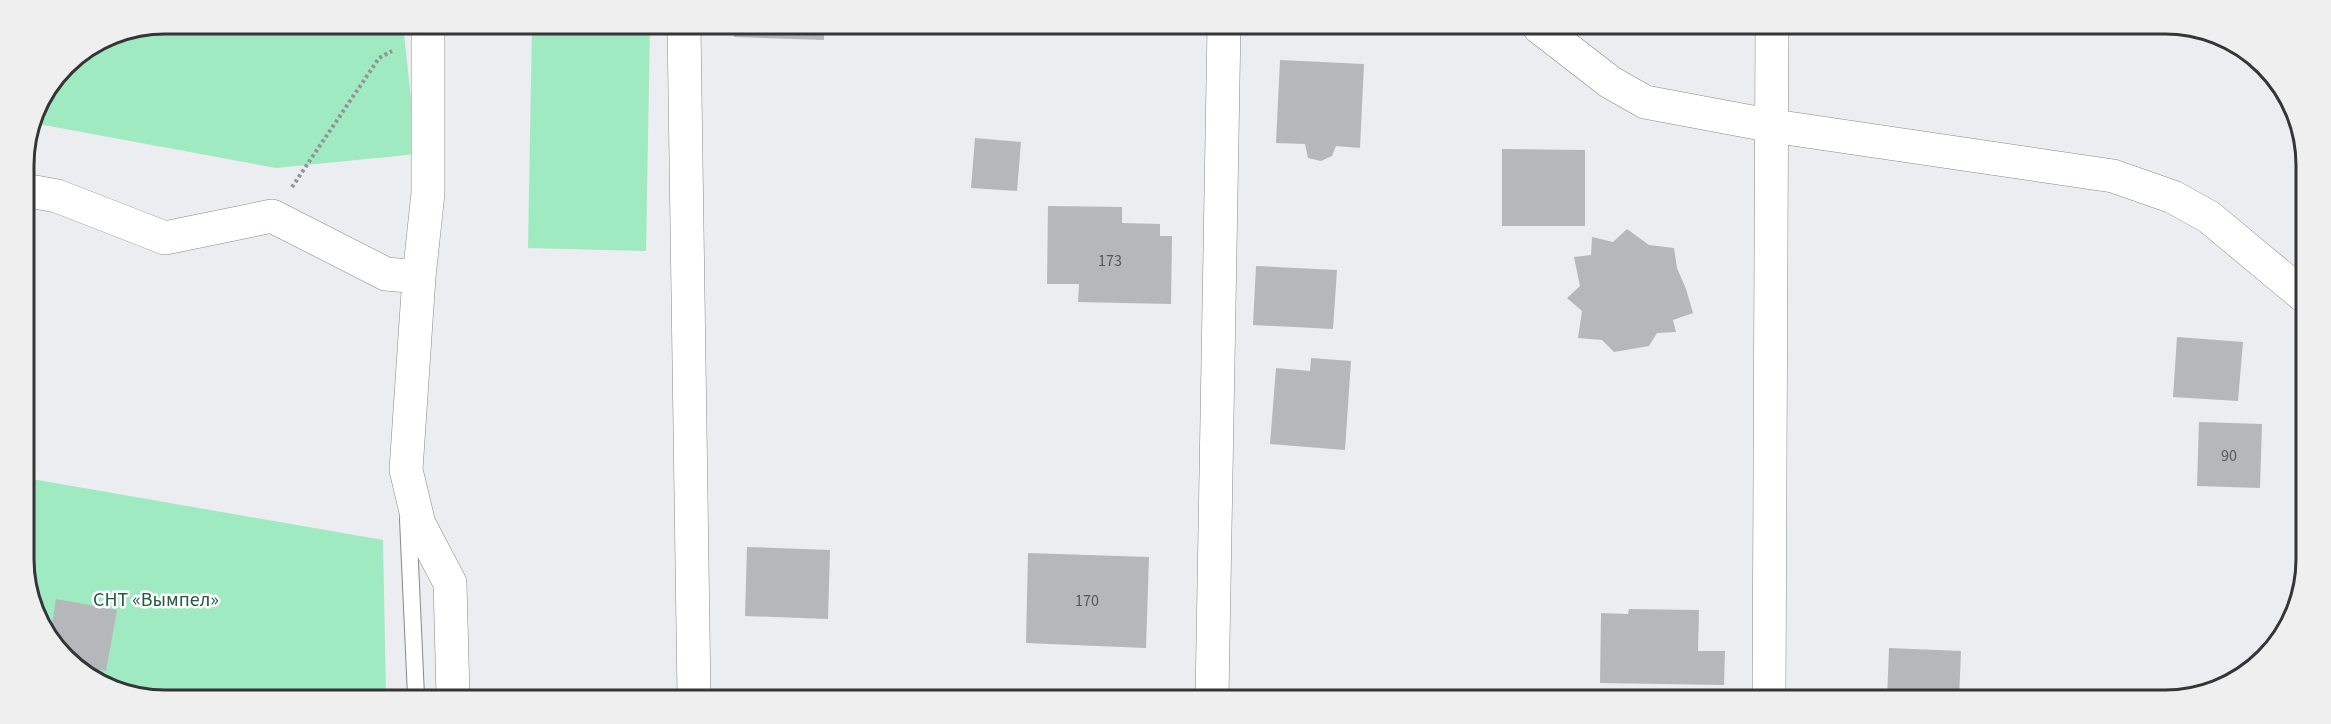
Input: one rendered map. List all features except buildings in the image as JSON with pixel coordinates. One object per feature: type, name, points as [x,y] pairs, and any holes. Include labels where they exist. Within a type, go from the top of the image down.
[{"type":"street","points":[[1212,689],[1224,34]]},
{"type":"street","points":[[1548,34],[1610,82],[1645,102],[1773,126],[2113,176],[2173,197],[2209,217],[2296,289]]},
{"type":"street","points":[[1769,689],[1772,34]]},
{"type":"street","points":[[429,35],[428,193],[419,277],[406,471],[418,525],[450,583],[453,690]]},
{"type":"street","points":[[684,35],[694,690]]},
{"type":"street","points":[[35,192],[57,196],[165,238],[272,216],[386,273],[419,277]]},
{"type":"lane","points":[[406,471],[416,690]]},
{"type":"path","points":[[272,216],[379,58],[418,35]]},
{"type":"green space","points":[[157,35],[404,35],[417,154],[276,168],[41,124],[52,100],[73,73],[100,52],[123,41]]},
{"type":"green space","points":[[532,35],[650,35],[646,251],[528,248]]},
{"type":"green space","name":"СНТ «Вымпел»","points":[[34,479],[383,540],[386,690],[166,690],[148,688],[115,680],[100,672],[73,651],[52,624],[44,609],[36,576]]}]
